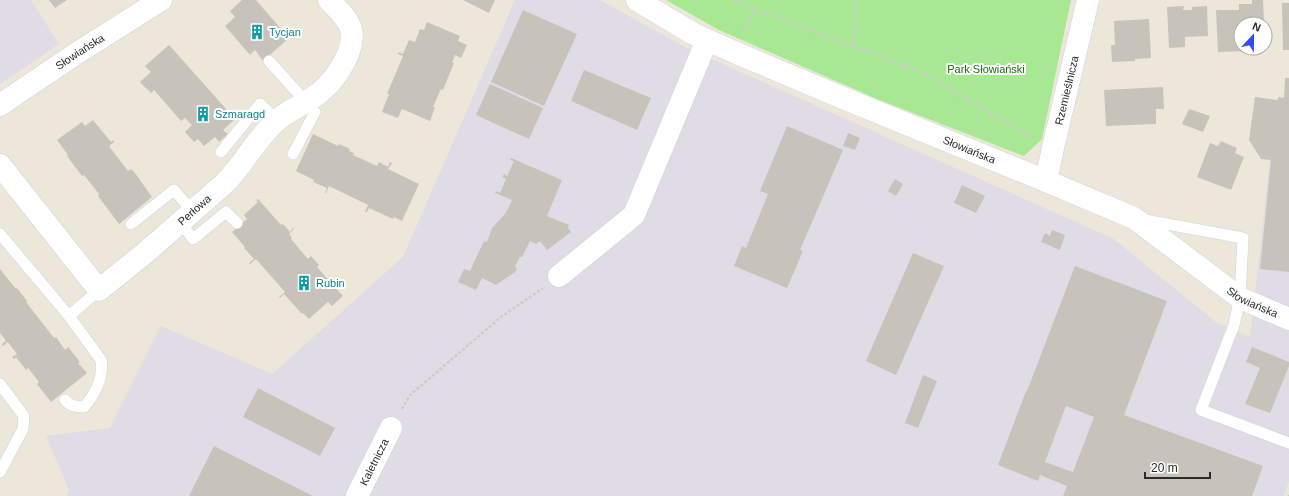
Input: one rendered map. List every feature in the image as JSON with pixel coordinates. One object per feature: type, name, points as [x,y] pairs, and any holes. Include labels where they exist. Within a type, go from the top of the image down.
[{"type":"street","name":"Słowiańska","points":[[0,106],[77,53],[161,0]]},
{"type":"street","name":"Perłowa","points":[[99,290],[145,253],[225,183],[234,174],[262,134],[277,120],[320,92],[332,79],[345,60],[352,40],[351,28],[347,20],[329,0]]},
{"type":"street","name":"Słowiańska","points":[[637,0],[707,40],[843,98],[1134,218],[1240,298],[1289,319]]},
{"type":"street","name":"Rzemieślnicza","points":[[1046,181],[1088,0]]},
{"type":"street","points":[[559,276],[634,215],[707,40]]},
{"type":"street","points":[[2,171],[99,290]]},
{"type":"street","name":"Kaletnicza","points":[[356,496],[391,428]]},
{"type":"lane","points":[[269,61],[315,112],[293,154]]},
{"type":"lane","points":[[221,152],[260,104],[277,120]]},
{"type":"lane","points":[[131,224],[174,190],[186,217],[193,238],[226,212],[237,223]]},
{"type":"lane","points":[[1134,218],[1242,238],[1240,298],[1234,325],[1201,410],[1289,443]]},
{"type":"lane","points":[[0,234],[69,316],[101,360],[102,368],[100,380],[90,401],[84,407],[78,407],[73,406],[65,400]]},
{"type":"lane","points":[[69,316],[99,290]]},
{"type":"lane","points":[[0,384],[24,416],[23,429],[0,472]]},
{"type":"path","points":[[734,0],[922,72],[1039,142],[1053,148]]},
{"type":"path","points":[[854,46],[856,0]]},
{"type":"path","points":[[391,428],[410,395],[501,317],[559,276]]},
{"type":"shaded area","points":[[0,0],[31,0],[59,44],[0,84]]},
{"type":"shaded area","points":[[515,0],[600,0],[687,48],[1114,239],[1217,323],[1250,337],[1273,132],[1289,134],[1289,481],[1284,496],[67,496],[69,490],[46,436],[110,428],[161,326],[272,374],[403,257]]},
{"type":"green space","name":"Park Słowiański","points":[[666,0],[1071,0],[1042,139],[1024,156],[877,99],[719,30]]},
{"type":"building","points":[[49,0],[67,0],[55,8]]},
{"type":"building","name":"Tycjan","points":[[242,0],[256,0],[289,38],[263,61],[255,50],[250,55],[225,26],[235,17],[230,11]]},
{"type":"building","points":[[463,0],[495,0],[489,13]]},
{"type":"building","points":[[1252,0],[1263,0],[1264,16],[1233,16],[1233,52],[1218,52],[1216,10],[1239,10],[1239,4],[1252,4]]},
{"type":"building","points":[[1282,3],[1289,3],[1289,50],[1283,50]]},
{"type":"building","points":[[1184,6],[1183,10],[1192,10],[1192,7],[1207,6],[1208,36],[1185,37],[1185,47],[1169,48],[1167,7]]},
{"type":"building","points":[[523,10],[577,34],[544,106],[491,82]]},
{"type":"building","points":[[1149,19],[1151,58],[1135,59],[1135,61],[1112,62],[1111,45],[1115,45],[1114,21]]},
{"type":"building","points":[[427,22],[460,36],[458,41],[467,45],[461,58],[455,55],[452,63],[454,63],[443,90],[441,89],[433,107],[435,107],[430,121],[402,109],[398,118],[382,112],[389,94],[387,94],[403,56],[398,54],[399,52],[403,54],[409,40],[415,42],[420,29],[424,30]]},
{"type":"building","points":[[169,45],[235,119],[223,130],[228,134],[219,142],[215,137],[204,146],[198,139],[194,142],[185,132],[192,125],[185,118],[181,121],[154,90],[151,93],[140,82],[151,72],[145,66]]},
{"type":"building","points":[[584,70],[651,98],[637,130],[571,101]]},
{"type":"building","points":[[1285,78],[1289,78],[1289,272],[1260,269],[1271,160],[1261,159],[1249,140],[1255,97],[1278,100],[1278,97],[1284,98]]},
{"type":"building","points":[[490,84],[543,108],[529,139],[476,115]]},
{"type":"building","points":[[1163,87],[1164,109],[1156,109],[1156,124],[1106,126],[1104,90]]},
{"type":"building","points":[[1189,109],[1210,116],[1203,132],[1182,124]]},
{"type":"building","points":[[93,120],[111,142],[113,140],[114,142],[109,146],[128,171],[131,169],[135,173],[152,197],[119,224],[98,196],[99,194],[84,175],[82,176],[57,140],[82,122],[85,126]]},
{"type":"building","points":[[787,126],[843,150],[800,250],[803,251],[787,288],[734,266],[742,246],[746,248],[768,194],[760,191]]},
{"type":"building","points":[[848,133],[860,138],[855,150],[843,146]]},
{"type":"building","points":[[313,134],[338,146],[339,144],[350,149],[349,151],[354,153],[353,155],[377,166],[379,162],[388,167],[390,162],[392,163],[388,169],[419,184],[402,221],[394,217],[393,219],[369,208],[367,212],[365,212],[368,205],[329,186],[325,193],[327,188],[313,182],[314,180],[296,171]]},
{"type":"building","points":[[1221,141],[1237,148],[1235,153],[1244,157],[1231,190],[1197,177],[1210,143],[1218,146]]},
{"type":"building","points":[[511,158],[562,180],[547,216],[569,225],[568,228],[571,232],[547,250],[540,241],[536,244],[530,241],[522,257],[520,257],[515,266],[517,269],[515,272],[496,285],[482,278],[476,290],[458,282],[464,269],[470,271],[484,241],[487,242],[492,228],[506,213],[512,200],[495,193],[496,191],[500,193],[506,179],[502,177],[504,174],[507,176],[514,161],[510,160]]},
{"type":"building","points":[[895,179],[903,184],[896,196],[888,191]]},
{"type":"building","points":[[962,185],[985,196],[976,213],[954,203]]},
{"type":"building","points":[[258,199],[281,225],[283,224],[290,232],[293,228],[294,229],[289,234],[292,238],[291,239],[308,259],[311,256],[319,265],[317,267],[343,296],[332,306],[328,302],[309,319],[303,313],[302,314],[284,294],[280,298],[279,297],[285,292],[256,259],[250,264],[249,263],[254,259],[232,232],[247,219],[244,215],[258,202],[256,200]]},
{"type":"building","points":[[1052,230],[1065,235],[1060,250],[1041,242],[1045,233],[1050,236]]},
{"type":"building","points":[[913,253],[944,266],[896,375],[866,361]]},
{"type":"building","points":[[1075,266],[1167,301],[1124,415],[1263,466],[1252,496],[1063,496],[1067,486],[1040,475],[1038,481],[998,465]],"holes":[[[1066,406],[1094,417],[1073,472],[1045,462]]]},
{"type":"building","points":[[0,269],[16,289],[17,288],[54,338],[56,337],[65,350],[68,347],[80,362],[78,363],[87,373],[51,402],[37,384],[39,382],[28,368],[26,370],[16,357],[14,359],[12,357],[17,354],[8,342],[3,346],[2,344],[6,341],[0,333]]},
{"type":"building","points":[[1252,347],[1289,362],[1289,366],[1270,413],[1245,404],[1260,368],[1246,362]]},
{"type":"building","points":[[923,375],[937,381],[918,428],[905,423]]},
{"type":"building","points":[[258,388],[335,428],[320,456],[243,417]]},
{"type":"building","points":[[214,446],[303,491],[313,496],[189,496]]},
{"type":"place","name":"Tycjan","points":[[257,32]]},
{"type":"place","name":"Szmaragd","points":[[203,114]]},
{"type":"place","name":"Rubin","points":[[304,283]]}]
